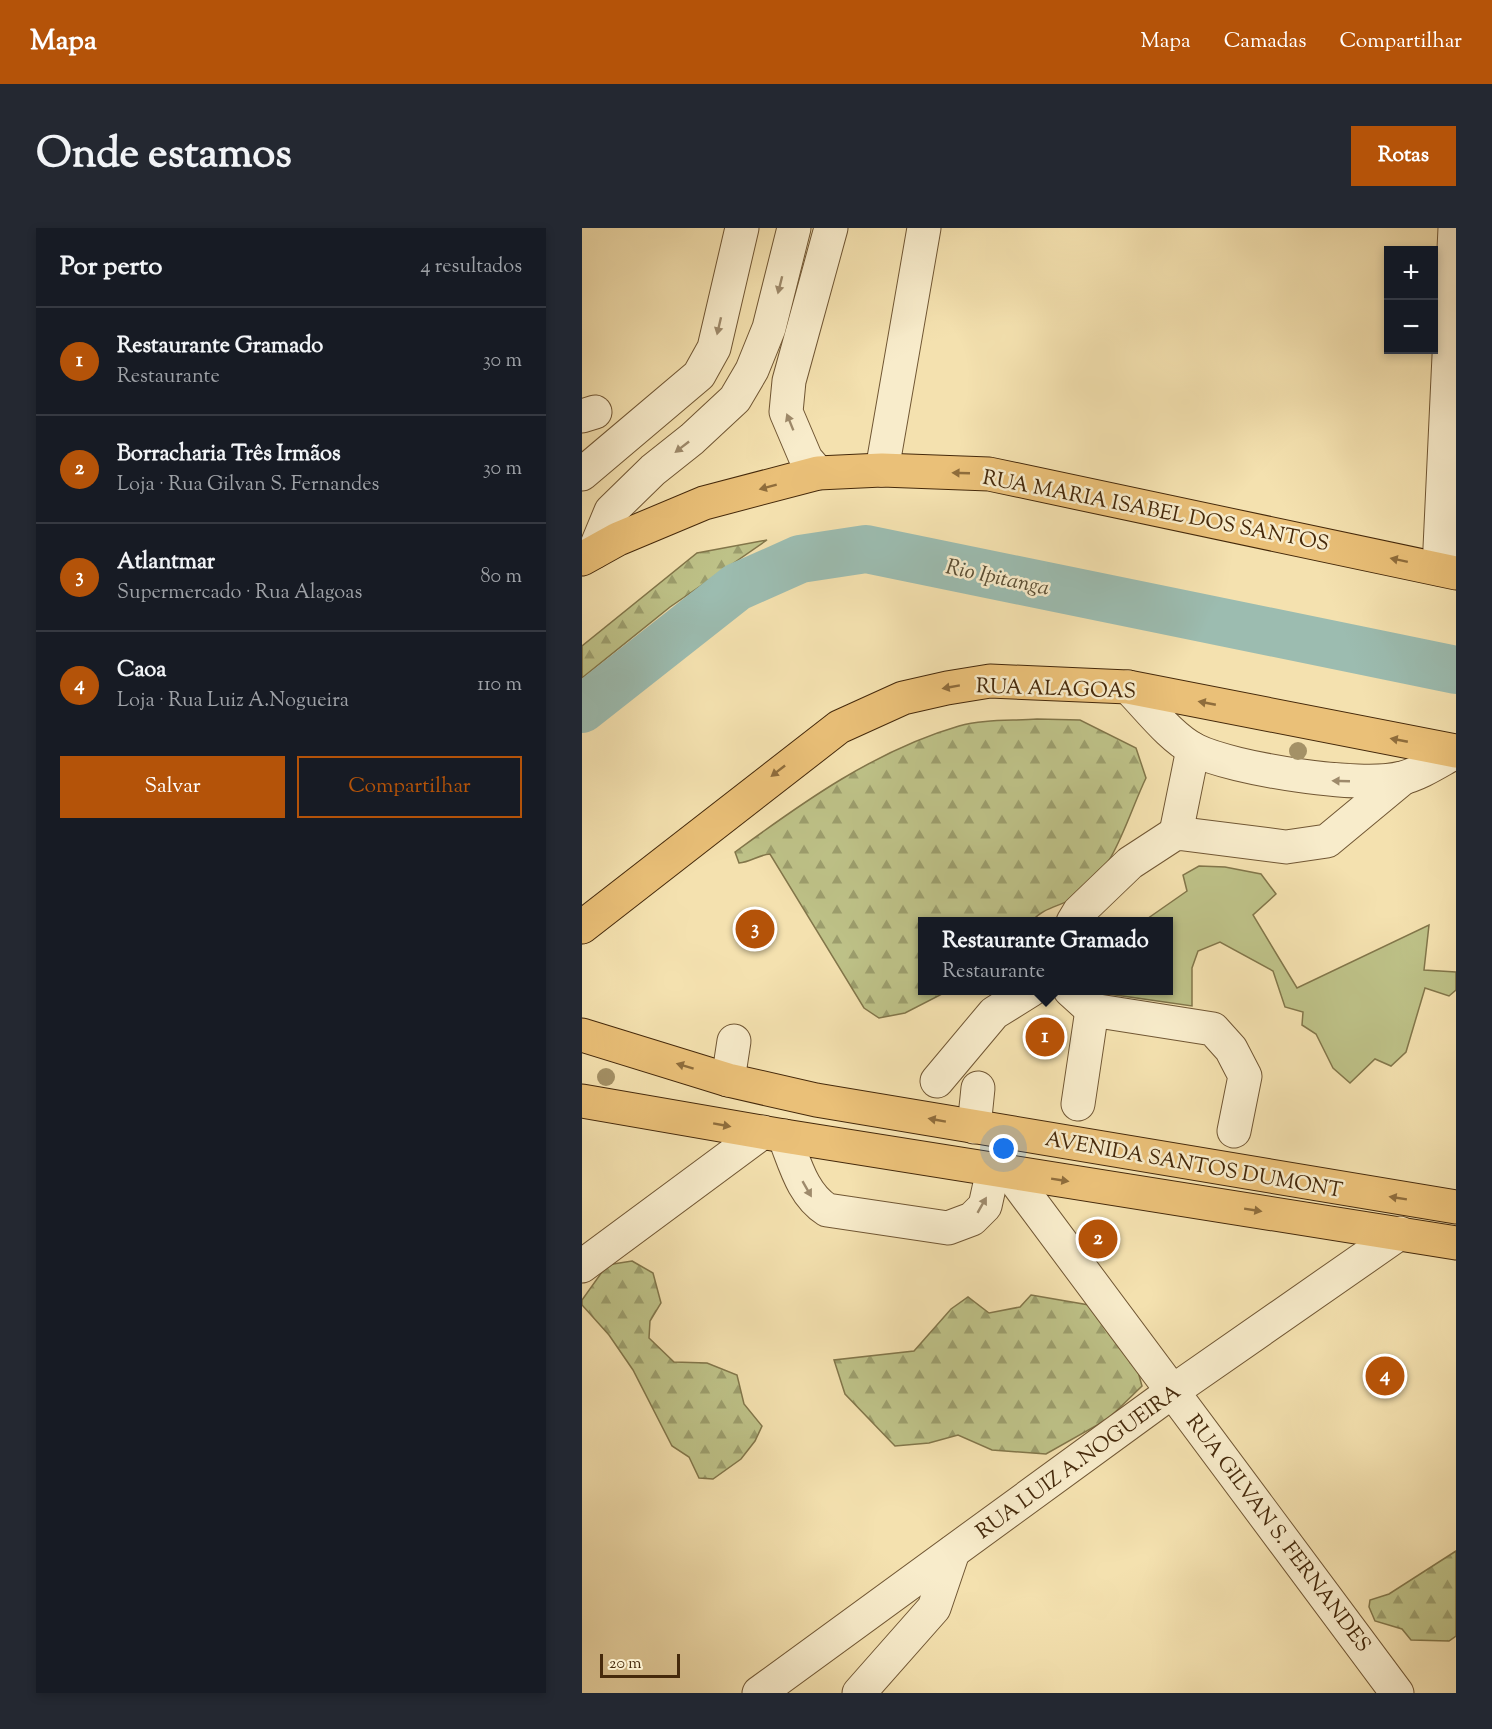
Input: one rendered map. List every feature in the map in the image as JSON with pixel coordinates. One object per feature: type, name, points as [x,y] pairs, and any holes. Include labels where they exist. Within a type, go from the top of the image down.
[{"type":"main road","name":"RUA MARIA ISABEL DOS SANTOS","points":[[588,556],[618,539],[704,503],[818,473],[882,470],[989,474],[1447,571]]},
{"type":"main road","name":"RUA ALAGOAS","points":[[582,927],[839,727],[903,698],[990,681],[1128,687],[1456,752]]},
{"type":"main road","name":"AVENIDA SANTOS DUMONT","points":[[582,1035],[728,1080],[816,1100],[1456,1207]]},
{"type":"main road","name":"AVENIDA SANTOS DUMONT","points":[[582,1101],[773,1134],[1456,1243]]},
{"type":"street","points":[[582,474],[699,375],[714,348],[742,228]]},
{"type":"street","points":[[588,556],[611,511],[653,470],[692,439],[735,399],[769,328],[794,228]]},
{"type":"street","points":[[818,473],[806,459],[786,412],[789,381],[831,228]]},
{"type":"street","points":[[882,470],[924,228]]},
{"type":"street","points":[[1447,571],[1455,228]]},
{"type":"street","points":[[1128,687],[1193,749],[1214,758],[1326,780],[1366,781],[1403,778]]},
{"type":"street","points":[[1176,833],[1193,749]]},
{"type":"street","points":[[1076,917],[1130,863],[1176,833],[1286,847],[1327,841],[1403,778],[1456,752]]},
{"type":"street","points":[[937,1081],[994,1012],[1023,995]]},
{"type":"street","points":[[1078,1104],[1081,1000],[1213,1029],[1231,1050],[1245,1076],[1234,1131]]},
{"type":"street","points":[[728,1080],[734,1041]]},
{"type":"street","points":[[974,1127],[978,1088]]},
{"type":"street","points":[[582,1266],[773,1134],[806,1190],[816,1203],[827,1210],[948,1228],[972,1219],[985,1206],[1001,1171]]},
{"type":"street","name":"RUA GILVAN S. FERNANDES","points":[[1001,1171],[1173,1391],[1397,1693]]},
{"type":"street","name":"RUA LUIZ A.NOGUEIRA","points":[[759,1693],[1173,1391],[1400,1233]]},
{"type":"street","points":[[860,1693],[934,1608],[953,1552]]},
{"type":"green space","points":[[767,540],[670,607],[582,678],[582,646],[697,553]]},
{"type":"green space","points":[[1080,720],[1136,748],[1146,778],[1112,856],[1103,871],[1080,894],[1036,917],[918,917],[918,995],[940,995],[905,1013],[879,1018],[864,1008],[770,854],[739,863],[735,852],[814,796],[870,763],[928,736],[959,726],[988,721]]},
{"type":"green space","points":[[1199,866],[1225,867],[1261,874],[1276,894],[1253,915],[1297,988],[1429,925],[1424,970],[1456,972],[1456,990],[1449,996],[1425,988],[1406,1052],[1391,1066],[1375,1059],[1350,1083],[1333,1068],[1316,1034],[1302,1025],[1303,1012],[1285,1007],[1273,971],[1220,942],[1198,951],[1192,968],[1192,1006],[1116,995],[1173,995],[1173,917],[1150,917],[1187,891],[1183,875]]},
{"type":"green space","points":[[632,1261],[653,1273],[661,1303],[650,1321],[649,1338],[674,1362],[707,1363],[737,1375],[744,1404],[762,1426],[755,1441],[741,1459],[713,1479],[699,1478],[689,1457],[672,1446],[633,1370],[609,1335],[582,1305],[582,1300],[607,1265]]},
{"type":"green space","points":[[1031,1295],[1089,1305],[1134,1357],[1142,1386],[1108,1419],[1046,1454],[992,1450],[958,1435],[929,1443],[895,1446],[845,1394],[834,1360],[914,1351],[951,1309],[968,1297],[989,1313],[1020,1307]]},
{"type":"green space","points":[[1456,1551],[1456,1636],[1449,1641],[1411,1640],[1402,1629],[1375,1621],[1369,1607],[1370,1600],[1389,1594]]},
{"type":"waterway","name":"Rio Ipitanga","points":[[582,709],[737,587],[800,559],[866,549],[1456,670]]},
{"type":"place","name":"Atlantmar","points":[[755,929]]},
{"type":"place","name":"Restaurante Gramado","points":[[1045,1037]]},
{"type":"place","name":"Borracharia Três Irmãos","points":[[1098,1239]]},
{"type":"place","name":"Caoa","points":[[1385,1376]]}]
